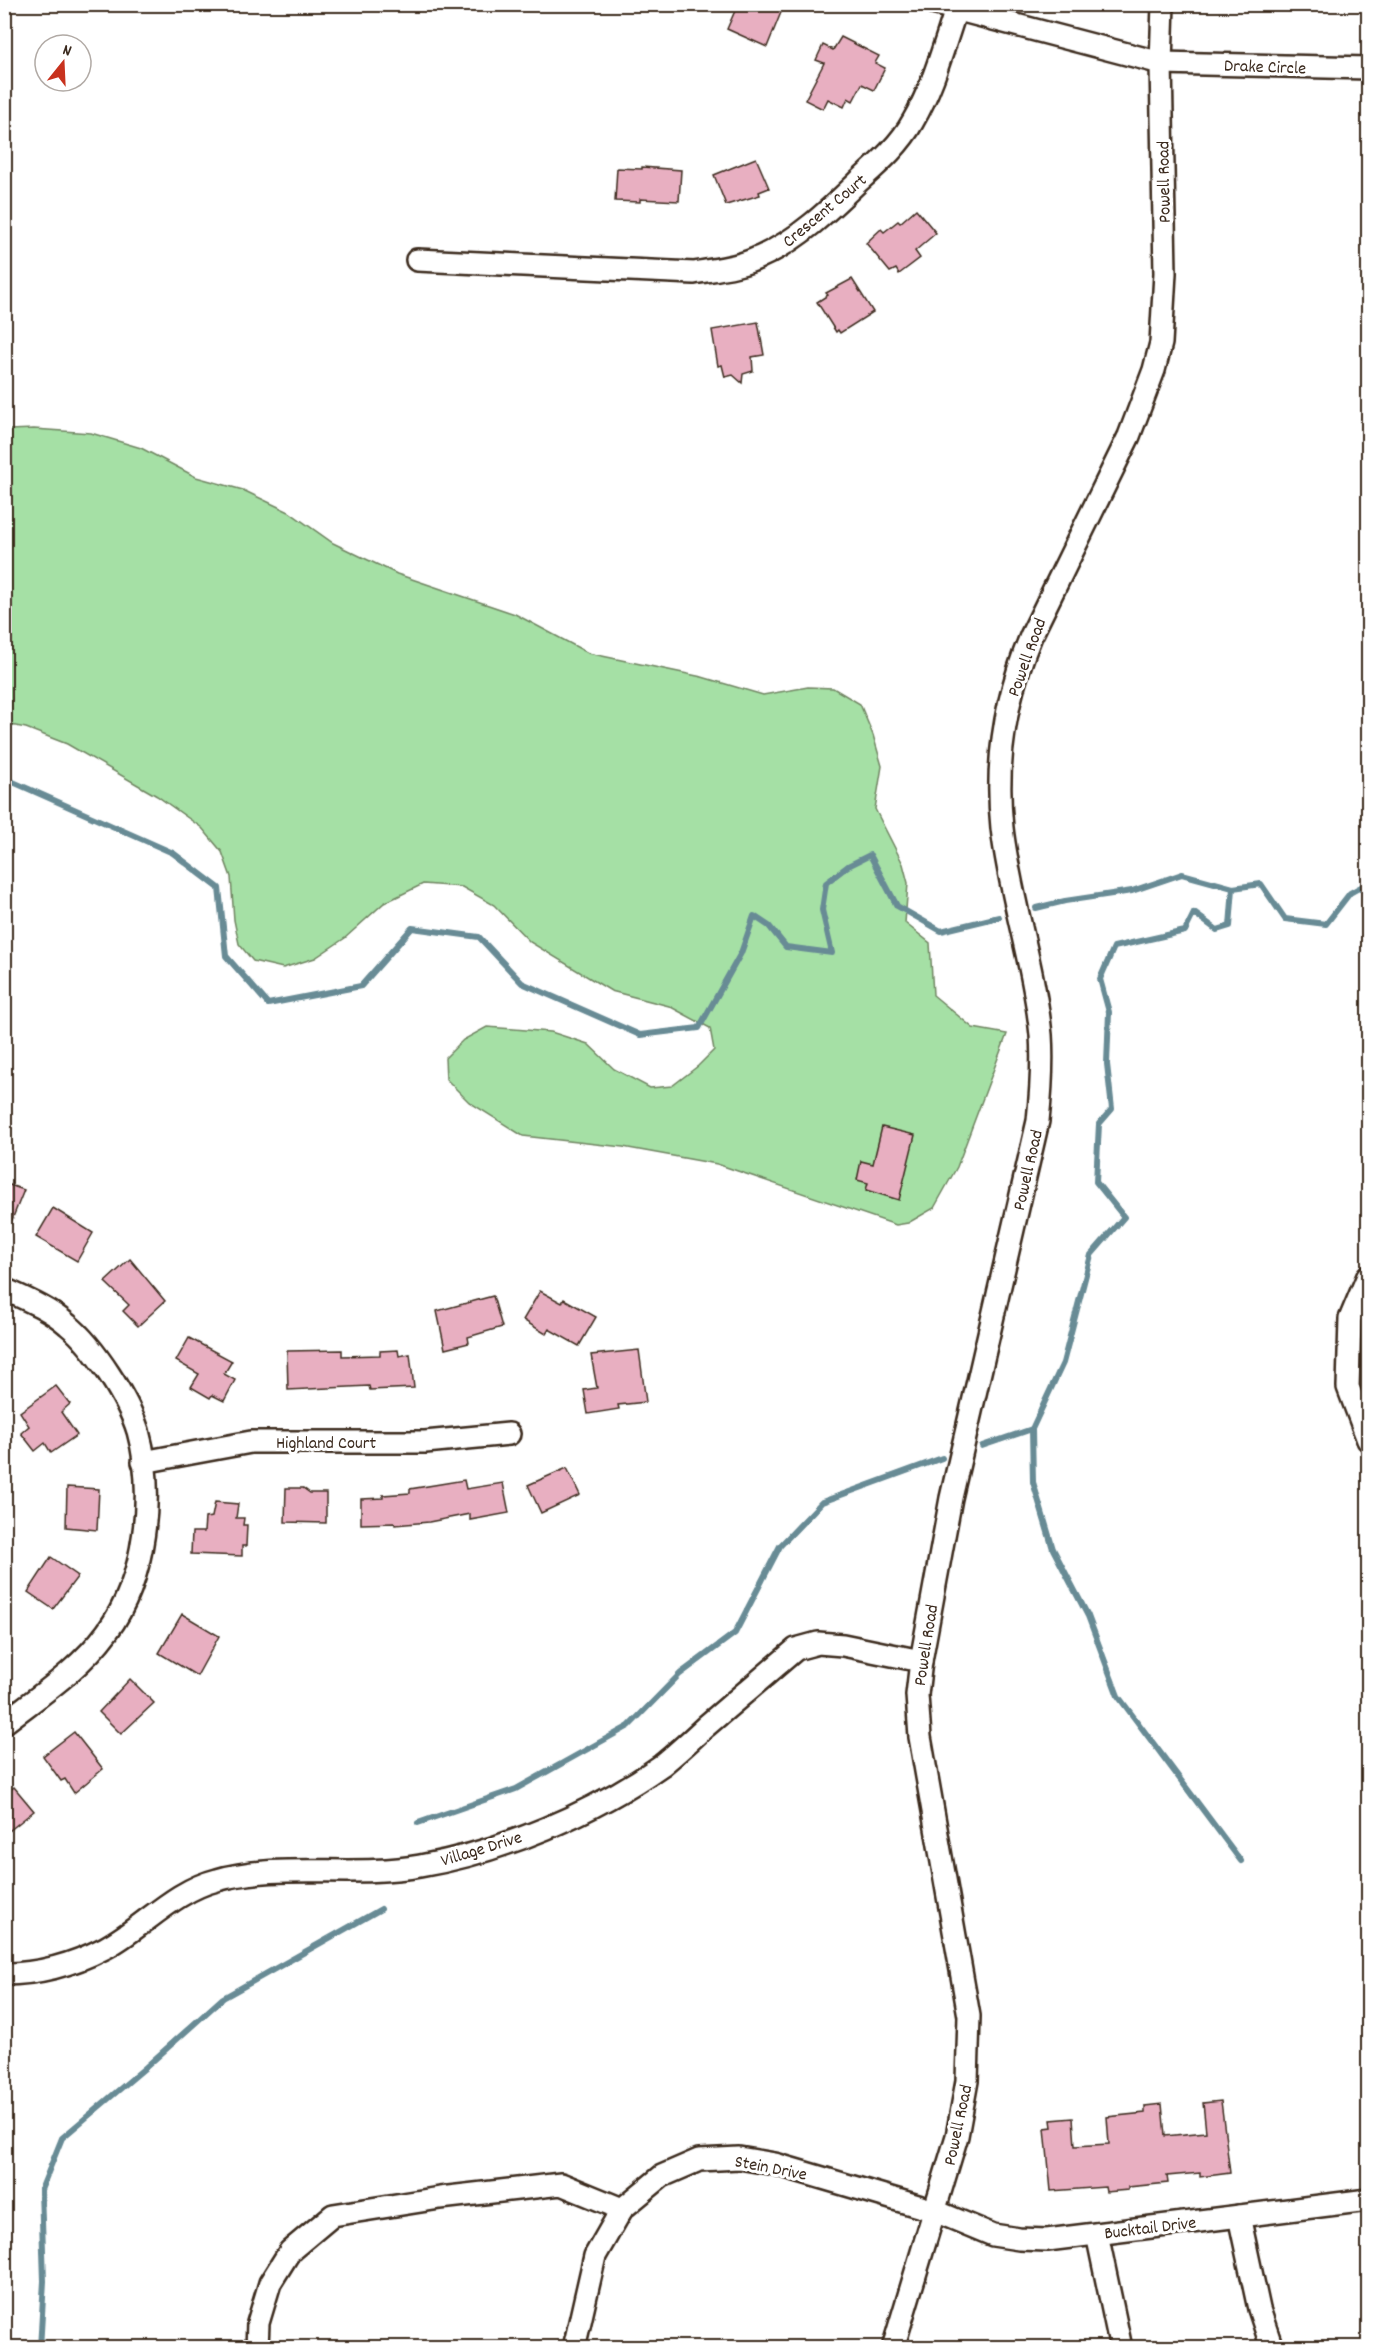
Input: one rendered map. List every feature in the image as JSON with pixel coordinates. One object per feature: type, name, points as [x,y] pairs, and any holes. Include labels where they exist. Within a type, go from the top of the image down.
[{"type":"street","name":"Powell Road","points":[[893,2348],[957,2136],[967,2081],[969,2016],[920,1737],[917,1695],[921,1661],[951,1498],[1038,1121],[1041,1087],[1040,1032],[1002,829],[1000,766],[1010,694],[1019,664],[1129,436],[1154,370],[1161,343],[1165,273],[1161,63],[1163,4]]},
{"type":"street","name":"Drake Circle","points":[[946,7],[1161,63],[1368,68]]},
{"type":"street","name":"Crescent Court","points":[[417,260],[694,273],[731,267],[782,247],[804,231],[890,153],[912,124],[926,99],[946,7]]},
{"type":"street","points":[[1368,1276],[1350,1319],[1348,1388],[1368,1440]]},
{"type":"street","points":[[4,1289],[34,1303],[69,1325],[103,1364],[122,1394],[138,1430],[147,1491],[140,1555],[125,1603],[107,1632],[83,1661],[4,1722]]},
{"type":"street","name":"Highland Court","points":[[143,1462],[251,1442],[425,1442],[509,1434]]},
{"type":"street","name":"Village Drive","points":[[4,1974],[27,1974],[57,1966],[105,1948],[178,1897],[215,1880],[250,1873],[351,1872],[420,1867],[483,1850],[552,1826],[609,1797],[662,1764],[796,1649],[818,1643],[843,1645],[921,1661]]},
{"type":"street","name":"Stein Drive","points":[[574,2348],[595,2256],[622,2209],[662,2176],[699,2160],[739,2158],[775,2164],[935,2211]]},
{"type":"street","points":[[257,2348],[258,2323],[270,2283],[290,2251],[333,2215],[440,2198],[561,2184],[622,2209]]},
{"type":"street","name":"Bucktail Drive","points":[[935,2211],[993,2235],[1047,2240],[1368,2200]]},
{"type":"street","points":[[1239,2216],[1259,2309],[1272,2348]]},
{"type":"street","points":[[1097,2234],[1121,2348]]},
{"type":"green space","points":[[34,429],[91,433],[141,448],[196,477],[243,490],[289,512],[333,543],[397,574],[515,614],[588,653],[702,677],[763,695],[808,687],[833,688],[860,704],[873,735],[882,766],[875,809],[903,864],[908,883],[905,923],[930,943],[933,995],[973,1028],[1007,1034],[957,1167],[934,1208],[908,1223],[896,1225],[717,1164],[623,1147],[523,1136],[469,1102],[446,1079],[445,1058],[463,1040],[487,1027],[551,1032],[588,1044],[614,1069],[650,1088],[672,1086],[714,1050],[710,1028],[669,1006],[611,991],[530,942],[494,905],[462,887],[423,884],[384,903],[345,938],[315,958],[283,968],[253,961],[239,944],[234,920],[231,877],[222,852],[202,828],[157,796],[67,744],[26,728],[5,724],[4,432]]},
{"type":"building","points":[[738,4],[769,4],[782,10],[767,47],[727,29]]},
{"type":"building","points":[[841,37],[879,56],[875,63],[885,68],[874,90],[862,84],[853,101],[848,98],[844,107],[828,99],[823,109],[805,100],[824,63],[816,60],[823,45],[833,50]]},
{"type":"building","points":[[756,158],[769,188],[759,192],[760,195],[726,205],[714,175]]},
{"type":"building","points":[[642,167],[681,170],[679,201],[640,199],[640,202],[615,201],[617,168],[642,169]]},
{"type":"building","points":[[916,209],[936,233],[915,251],[920,258],[899,274],[896,269],[890,272],[866,243],[881,229],[884,232],[898,221],[900,223]]},
{"type":"building","points":[[852,279],[873,312],[840,333],[838,330],[836,332],[817,302],[828,295],[826,293]]},
{"type":"building","points":[[758,322],[764,355],[752,357],[753,371],[743,374],[742,383],[733,375],[725,377],[722,365],[718,366],[712,330]]},
{"type":"building","points":[[882,1127],[915,1135],[899,1200],[866,1190],[868,1183],[857,1180],[861,1161],[873,1164]]},
{"type":"building","points":[[4,1183],[24,1190],[5,1237],[4,1237]]},
{"type":"building","points":[[53,1208],[93,1233],[77,1261],[36,1237]]},
{"type":"building","points":[[130,1259],[165,1301],[138,1326],[123,1311],[129,1305],[105,1282]]},
{"type":"building","points":[[540,1291],[562,1303],[564,1299],[596,1317],[579,1346],[549,1329],[546,1334],[523,1320]]},
{"type":"building","points":[[493,1296],[502,1327],[468,1337],[469,1343],[445,1349],[437,1311]]},
{"type":"building","points":[[189,1338],[232,1361],[224,1374],[235,1380],[224,1401],[212,1395],[210,1398],[191,1387],[199,1374],[176,1361]]},
{"type":"building","points":[[342,1350],[342,1356],[380,1355],[380,1351],[398,1350],[399,1356],[410,1354],[414,1388],[370,1390],[369,1386],[288,1390],[287,1351]]},
{"type":"building","points":[[639,1350],[646,1402],[618,1405],[619,1409],[588,1414],[584,1390],[597,1388],[591,1355]]},
{"type":"building","points":[[56,1386],[70,1404],[61,1412],[77,1435],[51,1453],[45,1443],[35,1451],[21,1433],[29,1426],[20,1412]]},
{"type":"building","points":[[567,1468],[580,1495],[541,1513],[528,1485]]},
{"type":"building","points":[[464,1480],[466,1489],[503,1483],[509,1513],[470,1520],[470,1514],[429,1522],[395,1525],[395,1523],[361,1524],[361,1499],[383,1498],[383,1495],[410,1493],[410,1489]]},
{"type":"building","points":[[67,1487],[99,1489],[97,1530],[66,1527]]},
{"type":"building","points":[[286,1488],[303,1488],[310,1493],[326,1493],[326,1523],[285,1522]]},
{"type":"building","points":[[215,1502],[238,1504],[236,1518],[244,1518],[243,1525],[247,1525],[246,1546],[242,1546],[242,1556],[191,1554],[192,1532],[204,1532],[205,1518],[212,1517]]},
{"type":"building","points":[[51,1557],[78,1576],[53,1609],[28,1592]]},
{"type":"building","points":[[182,1614],[219,1636],[197,1676],[159,1653]]},
{"type":"building","points":[[130,1679],[154,1703],[121,1734],[99,1712]]},
{"type":"building","points":[[74,1732],[103,1769],[74,1793],[65,1779],[61,1781],[43,1756]]},
{"type":"building","points":[[14,1787],[34,1811],[4,1835],[4,1795]]},
{"type":"building","points":[[1221,2101],[1230,2173],[1200,2177],[1200,2173],[1167,2176],[1168,2183],[1128,2187],[1128,2190],[1106,2192],[1105,2187],[1051,2191],[1045,2128],[1052,2127],[1051,2120],[1073,2118],[1075,2146],[1109,2144],[1107,2117],[1145,2113],[1145,2106],[1162,2104],[1165,2136],[1206,2132],[1203,2103]]},
{"type":"waterway","points":[[4,778],[173,853],[219,888],[226,956],[268,1004],[361,986],[412,928],[479,937],[522,983],[640,1035],[699,1028],[741,953],[754,916],[769,926],[786,947],[832,953],[822,910],[826,883],[848,866],[870,855],[897,906],[941,931],[999,917]]},
{"type":"waterway","points":[[1036,908],[1065,901],[1132,891],[1182,874],[1233,888],[1261,884],[1285,919],[1326,924],[1350,893],[1368,883]]},
{"type":"waterway","points":[[1233,888],[1230,926],[1217,930],[1194,913],[1185,931],[1114,947],[1100,979],[1109,1012],[1107,1064],[1112,1109],[1099,1124],[1096,1182],[1124,1217],[1091,1255],[1063,1363],[1032,1429],[1033,1482],[1053,1549],[1088,1616],[1118,1696],[1241,1861]]},
{"type":"waterway","points":[[982,1446],[1032,1429]]},
{"type":"waterway","points":[[418,1823],[516,1789],[629,1726],[680,1674],[735,1633],[780,1546],[822,1502],[942,1458]]},
{"type":"waterway","points":[[40,2348],[44,2281],[41,2190],[62,2138],[223,1998],[381,1909]]}]
